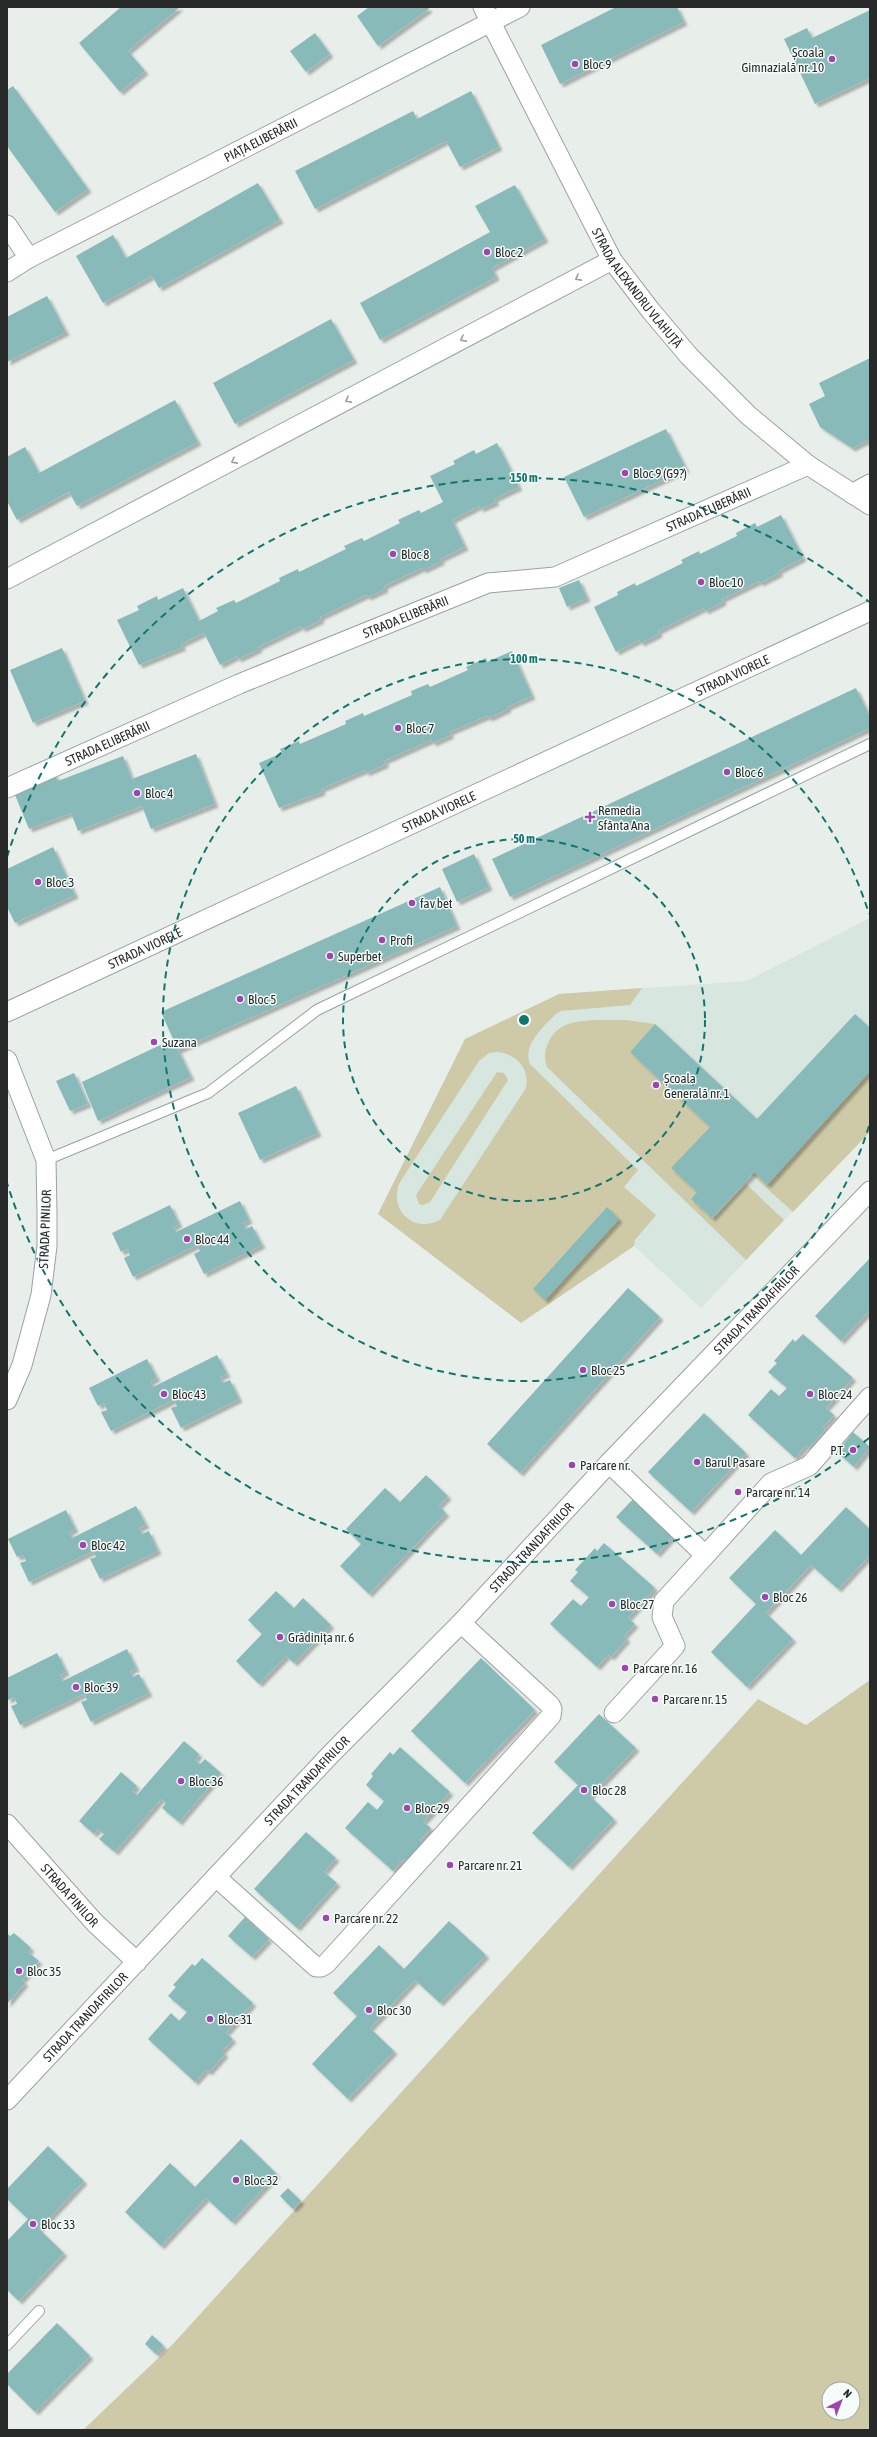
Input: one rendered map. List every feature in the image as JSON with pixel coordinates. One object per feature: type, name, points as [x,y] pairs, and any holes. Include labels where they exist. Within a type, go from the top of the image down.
[{"type":"street","name":"PIAȚA ELIBERĂRII","points":[[7,272],[29,258],[487,15],[520,7]]},
{"type":"street","name":"STRADA ALEXANDRU VLAHUȚĂ","points":[[487,15],[612,260],[651,311],[711,380],[765,430],[808,465],[870,505]]},
{"type":"street","points":[[7,225],[29,258]]},
{"type":"street","points":[[7,579],[612,260]]},
{"type":"street","name":"STRADA ELIBERĂRII","points":[[7,788],[239,684],[488,583],[555,577],[808,465]]},
{"type":"street","points":[[852,494],[870,484]]},
{"type":"street","name":"STRADA VIORELE","points":[[7,1012],[870,611]]},
{"type":"street","name":"STRADA PINILOR","points":[[7,1060],[46,1160],[47,1246],[42,1295],[22,1365],[7,1400]]},
{"type":"street","name":"STRADA TRANDAFIRILOR","points":[[7,2100],[330,1755],[460,1623],[609,1463],[870,1191]]},
{"type":"street","points":[[614,1713],[672,1652],[675,1646],[662,1618],[664,1601],[771,1483],[809,1466],[870,1398]]},
{"type":"street","points":[[609,1463],[705,1555]]},
{"type":"street","points":[[216,1877],[316,1967],[326,1964],[550,1716],[552,1709],[550,1705],[460,1623]]},
{"type":"street","name":"STRADA PINILOR","points":[[7,1824],[95,1922],[137,1962]]},
{"type":"lane","points":[[46,1160],[208,1093],[317,1010],[870,744]]},
{"type":"lane","points":[[7,2345],[39,2311]]},
{"type":"shaded area","name":"Școala Generală nr. 1","points":[[870,918],[870,1130],[701,1308],[634,1246],[521,1323],[378,1214],[465,1039],[559,994],[747,981]]},
{"type":"shaded area","points":[[642,988],[630,1005],[561,1011],[556,1014],[536,1036],[529,1050],[528,1057],[530,1064],[638,1170],[624,1187],[656,1215],[635,1240],[634,1246],[521,1323],[378,1214],[465,1039],[559,994]],"holes":[[[489,1053],[505,1053],[516,1059],[524,1068],[527,1081],[526,1088],[440,1220],[421,1224],[412,1221],[400,1210],[397,1201],[397,1192],[400,1182],[479,1061]]]},
{"type":"shaded area","points":[[626,1020],[655,1024],[630,1052],[710,1127],[672,1168],[697,1192],[691,1199],[713,1219],[746,1184],[784,1220],[746,1260],[547,1067],[545,1061],[546,1049],[555,1032],[569,1024],[580,1021]]},
{"type":"shaded area","points":[[870,1071],[870,1132],[793,1212],[752,1175],[754,1172],[767,1184]]},
{"type":"shaded area","points":[[497,1072],[504,1073],[508,1080],[430,1202],[423,1205],[419,1204],[416,1195]]},
{"type":"shaded area","points":[[870,1680],[870,2430],[83,2430],[173,2344],[758,1699],[806,1725]]},
{"type":"building","points":[[121,7],[180,7],[128,51],[145,71],[120,92],[79,43]]},
{"type":"building","points":[[369,7],[427,7],[429,9],[378,46],[357,16]]},
{"type":"building","name":"Bloc 9","points":[[616,7],[677,7],[684,22],[560,84],[541,45]]},
{"type":"building","name":"Școala Gimnazială nr. 10","points":[[870,10],[870,78],[815,104],[784,39],[807,28],[812,38]]},
{"type":"building","points":[[315,33],[330,54],[306,72],[290,51]]},
{"type":"building","points":[[13,86],[88,189],[55,212],[7,146],[7,90]]},
{"type":"building","points":[[471,91],[499,147],[460,167],[446,141],[315,209],[295,171],[413,111],[417,119]]},
{"type":"building","points":[[258,183],[280,220],[159,288],[152,276],[103,303],[76,256],[113,235],[126,258]]},
{"type":"building","name":"Bloc 2","points":[[515,185],[545,239],[492,268],[496,277],[380,340],[360,303],[490,232],[475,206]]},
{"type":"building","points":[[47,296],[66,332],[7,362],[7,317]]},
{"type":"building","points":[[331,319],[354,360],[235,424],[213,383]]},
{"type":"building","points":[[870,358],[870,439],[852,448],[820,427],[809,404],[825,396],[819,383]]},
{"type":"building","points":[[175,400],[198,442],[77,506],[69,492],[17,520],[7,501],[7,457],[25,447],[39,473]]},
{"type":"building","name":"Bloc 9 (G9?)","points":[[666,429],[686,469],[584,517],[564,477]]},
{"type":"building","name":"Bloc 8","points":[[497,443],[519,487],[494,499],[496,502],[480,509],[479,506],[452,520],[465,547],[440,559],[442,561],[423,570],[422,568],[384,586],[385,589],[368,597],[366,595],[320,617],[321,620],[302,629],[301,626],[258,647],[259,649],[238,659],[237,656],[220,665],[204,633],[181,644],[183,647],[139,665],[117,620],[139,610],[137,606],[157,596],[158,600],[183,588],[199,621],[218,611],[216,608],[234,600],[236,603],[280,581],[279,578],[298,569],[299,572],[346,549],[344,546],[362,538],[364,541],[400,523],[398,520],[419,510],[421,513],[443,502],[430,476],[455,464],[453,461],[474,450],[476,454]]},
{"type":"building","name":"Bloc 10","points":[[781,515],[803,558],[778,571],[780,573],[760,583],[759,581],[722,599],[723,602],[705,611],[704,608],[658,631],[659,634],[641,643],[639,640],[616,652],[594,607],[618,595],[617,592],[635,583],[636,586],[683,563],[681,560],[699,551],[700,554],[737,536],[736,533],[755,523],[757,527]]},
{"type":"building","points":[[579,580],[587,598],[567,607],[559,588]]},
{"type":"building","points":[[62,648],[85,701],[33,723],[10,670]]},
{"type":"building","name":"Bloc 7","points":[[512,651],[532,696],[507,707],[508,709],[489,718],[487,716],[449,732],[451,735],[433,743],[431,740],[384,761],[386,764],[366,773],[365,770],[321,789],[322,792],[279,808],[259,763],[282,753],[280,749],[299,741],[300,744],[346,724],[345,721],[363,713],[364,716],[412,695],[411,691],[428,684],[430,687],[468,670],[466,667],[486,658],[487,662]]},
{"type":"building","name":"Bloc 6","points":[[856,688],[870,717],[870,728],[510,897],[492,859]]},
{"type":"building","name":"Bloc 4","points":[[196,754],[215,804],[151,829],[142,806],[78,831],[71,813],[29,829],[13,790],[55,774],[58,781],[123,756],[132,779]]},
{"type":"building","name":"Bloc 3","points":[[53,847],[75,895],[15,923],[7,907],[7,869]]},
{"type":"building","points":[[474,854],[489,887],[457,902],[442,869]]},
{"type":"building","name":"Bloc 5","points":[[440,887],[457,926],[178,1050],[191,1077],[98,1121],[82,1082],[173,1039],[161,1012]]},
{"type":"building","points":[[855,1014],[870,1028],[870,1071],[767,1185],[754,1172],[712,1218],[691,1199],[697,1192],[671,1168],[710,1127],[630,1052],[655,1024],[757,1119]]},
{"type":"building","points":[[74,1073],[88,1104],[70,1111],[56,1081]]},
{"type":"building","points":[[296,1086],[318,1133],[260,1160],[238,1113]]},
{"type":"building","name":"Bloc 44","points":[[240,1201],[249,1220],[243,1223],[246,1229],[252,1226],[262,1245],[204,1274],[194,1254],[200,1251],[197,1245],[133,1277],[124,1258],[130,1255],[127,1249],[121,1252],[112,1233],[170,1205],[179,1224],[173,1227],[176,1232]]},
{"type":"building","points":[[607,1207],[619,1219],[545,1300],[533,1289]]},
{"type":"building","points":[[870,1258],[870,1310],[841,1341],[815,1316]]},
{"type":"building","name":"Bloc 25","points":[[628,1288],[660,1317],[520,1473],[487,1444]]},
{"type":"building","name":"Bloc 24","points":[[803,1334],[853,1378],[826,1408],[834,1415],[823,1427],[825,1430],[809,1448],[806,1445],[795,1458],[748,1415],[771,1389],[779,1396],[787,1388],[768,1372],[777,1363],[774,1361],[793,1339],[795,1342]]},
{"type":"building","name":"Bloc 43","points":[[217,1355],[227,1374],[220,1377],[223,1383],[230,1380],[239,1399],[181,1428],[171,1408],[177,1406],[174,1400],[111,1431],[101,1412],[107,1410],[104,1403],[98,1406],[89,1388],[147,1359],[157,1378],[151,1381],[153,1387]]},
{"type":"building","name":"Barul Pasare","points":[[704,1413],[746,1453],[691,1512],[648,1472]]},
{"type":"building","name":"P.T.","points":[[853,1432],[870,1447],[854,1467],[837,1452]]},
{"type":"building","points":[[426,1475],[448,1496],[439,1506],[446,1513],[369,1594],[340,1566],[361,1544],[346,1529],[385,1488],[400,1502]]},
{"type":"building","points":[[634,1498],[674,1535],[657,1554],[616,1517]]},
{"type":"building","name":"Bloc 42","points":[[136,1506],[146,1525],[139,1528],[142,1534],[149,1531],[158,1551],[100,1579],[90,1559],[96,1557],[93,1551],[29,1582],[20,1563],[26,1561],[23,1555],[17,1557],[8,1539],[66,1510],[75,1529],[69,1532],[72,1538]]},
{"type":"building","name":"Bloc 26","points":[[846,1507],[870,1529],[870,1555],[838,1589],[811,1565],[766,1613],[793,1639],[747,1687],[711,1652],[756,1604],[729,1578],[775,1530],[801,1555]]},
{"type":"building","name":"Bloc 27","points":[[604,1543],[655,1588],[628,1618],[635,1624],[624,1636],[627,1639],[611,1657],[608,1655],[597,1667],[550,1624],[573,1599],[581,1606],[589,1597],[570,1581],[578,1572],[575,1570],[595,1548],[597,1551]]},
{"type":"building","name":"Grădinița nr. 6","points":[[276,1591],[294,1608],[303,1598],[331,1625],[294,1663],[286,1656],[259,1684],[236,1661],[262,1634],[248,1620]]},
{"type":"building","name":"Bloc 39","points":[[127,1649],[136,1668],[130,1671],[133,1677],[139,1674],[149,1693],[91,1722],[81,1702],[87,1700],[84,1694],[20,1725],[11,1706],[17,1704],[14,1697],[8,1700],[7,1698],[7,1678],[57,1653],[66,1672],[60,1675],[63,1681]]},
{"type":"building","points":[[481,1658],[535,1710],[465,1783],[411,1731]]},
{"type":"building","name":"Bloc 28","points":[[599,1714],[636,1748],[590,1796],[614,1819],[569,1867],[532,1833],[578,1785],[554,1762]]},
{"type":"building","points":[[184,1741],[199,1754],[195,1760],[200,1764],[205,1759],[221,1773],[179,1822],[162,1808],[166,1803],[161,1799],[115,1852],[99,1839],[104,1834],[98,1829],[94,1834],[79,1821],[121,1772],[137,1786],[132,1791],[137,1795]]},
{"type":"building","name":"Bloc 29","points":[[400,1747],[450,1792],[423,1822],[431,1828],[420,1840],[423,1843],[406,1861],[403,1859],[393,1871],[345,1828],[368,1802],[377,1810],[384,1801],[366,1785],[373,1776],[371,1774],[390,1752],[393,1755]]},
{"type":"building","points":[[306,1832],[336,1858],[324,1872],[337,1883],[297,1928],[254,1889]]},
{"type":"building","points":[[245,1917],[269,1939],[252,1957],[228,1936]]},
{"type":"building","name":"Bloc 30","points":[[449,1921],[486,1955],[440,2003],[415,1980],[370,2028],[394,2051],[348,2099],[312,2064],[357,2016],[333,1993],[379,1945],[404,1969]]},
{"type":"building","name":"Bloc 35","points":[[7,1933],[10,1936],[14,1933],[31,1948],[28,1952],[39,1961],[22,1980],[25,1983],[7,2004]]},
{"type":"building","name":"Bloc 31","points":[[202,1958],[253,2003],[226,2033],[233,2039],[222,2051],[225,2054],[209,2072],[206,2070],[195,2082],[148,2039],[171,2013],[179,2021],[187,2012],[168,1996],[176,1987],[173,1985],[192,1964],[195,1966]]},
{"type":"building","points":[[241,2139],[277,2174],[232,2222],[206,2198],[161,2246],[125,2212],[170,2163],[195,2187]]},
{"type":"building","name":"Bloc 33","points":[[48,2146],[84,2181],[39,2229],[64,2253],[19,2301],[7,2290],[7,2241],[28,2219],[7,2199],[7,2189]]},
{"type":"building","points":[[288,2188],[301,2201],[293,2209],[280,2196]]},
{"type":"building","points":[[57,2323],[90,2356],[35,2412],[7,2384],[7,2374]]},
{"type":"building","points":[[152,2335],[164,2346],[156,2354],[145,2344]]},
{"type":"place","name":"Școala Gimnazială nr. 10","points":[[832,59]]},
{"type":"place","name":"Bloc 9","points":[[575,64]]},
{"type":"place","name":"Bloc 2","points":[[487,252]]},
{"type":"place","name":"Bloc 9 (G9?)","points":[[625,473]]},
{"type":"place","name":"Bloc 8","points":[[393,554]]},
{"type":"place","name":"Bloc 10","points":[[701,582]]},
{"type":"place","name":"Bloc 7","points":[[398,728]]},
{"type":"place","name":"Bloc 6","points":[[727,772]]},
{"type":"place","name":"Bloc 4","points":[[137,793]]},
{"type":"place","name":"Remedia Sfânta Ana","points":[[590,817]]},
{"type":"place","name":"Bloc 3","points":[[38,882]]},
{"type":"place","name":"fav bet","points":[[412,903]]},
{"type":"place","name":"Profi","points":[[382,940]]},
{"type":"place","name":"Superbet","points":[[330,956]]},
{"type":"place","name":"Bloc 5","points":[[240,999]]},
{"type":"place","name":"Suzana","points":[[154,1042]]},
{"type":"place","name":"Școala Generală nr. 1","points":[[656,1085]]},
{"type":"place","name":"Bloc 44","points":[[187,1239]]},
{"type":"place","name":"Bloc 25","points":[[583,1370]]},
{"type":"place","name":"Bloc 43","points":[[164,1394]]},
{"type":"place","name":"Bloc 24","points":[[810,1394]]},
{"type":"place","name":"P.T.","points":[[853,1450]]},
{"type":"place","name":"Barul Pasare","points":[[697,1462]]},
{"type":"place","name":"Parcare nr.","points":[[572,1465]]},
{"type":"place","name":"Parcare nr. 14","points":[[738,1492]]},
{"type":"place","name":"Bloc 42","points":[[83,1545]]},
{"type":"place","name":"Bloc 26","points":[[765,1597]]},
{"type":"place","name":"Bloc 27","points":[[612,1604]]},
{"type":"place","name":"Grădinița nr. 6","points":[[280,1637]]},
{"type":"place","name":"Parcare nr. 16","points":[[625,1668]]},
{"type":"place","name":"Bloc 39","points":[[76,1687]]},
{"type":"place","name":"Parcare nr. 15","points":[[655,1699]]},
{"type":"place","name":"Bloc 36","points":[[181,1781]]},
{"type":"place","name":"Bloc 28","points":[[584,1790]]},
{"type":"place","name":"Bloc 29","points":[[407,1808]]},
{"type":"place","name":"Parcare nr. 21","points":[[450,1865]]},
{"type":"place","name":"Parcare nr. 22","points":[[326,1918]]},
{"type":"place","name":"Bloc 35","points":[[19,1971]]},
{"type":"place","name":"Bloc 30","points":[[369,2010]]},
{"type":"place","name":"Bloc 31","points":[[210,2019]]},
{"type":"place","name":"Bloc 32","points":[[236,2180]]},
{"type":"place","name":"Bloc 33","points":[[33,2224]]}]
